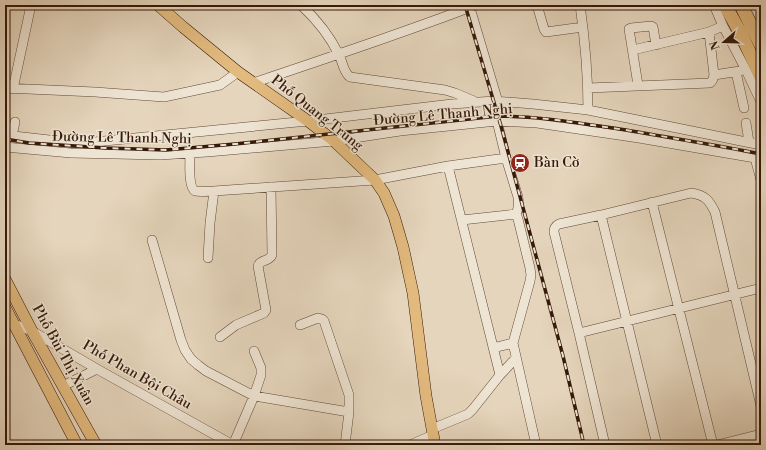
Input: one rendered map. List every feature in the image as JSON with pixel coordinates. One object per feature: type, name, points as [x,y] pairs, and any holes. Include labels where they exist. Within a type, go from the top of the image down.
[{"type":"highway","points":[[725,5],[741,34],[761,77]]},
{"type":"highway","points":[[741,5],[761,45]]},
{"type":"main road","name":"Phố Quang Trung","points":[[158,5],[238,72],[334,141],[375,180],[384,193],[394,216],[412,285],[426,396],[434,436]]},
{"type":"main road","name":"Phố Bùi Thị Xuân","points":[[5,279],[32,331],[96,445]]},
{"type":"main road","points":[[5,307],[10,322],[77,445]]},
{"type":"street","points":[[31,5],[9,88],[164,97],[220,85],[238,72]]},
{"type":"street","points":[[301,5],[325,32],[339,54],[345,72],[350,77],[445,90],[476,102]]},
{"type":"street","points":[[537,5],[546,32],[583,27]]},
{"type":"street","points":[[580,5],[588,88],[588,110]]},
{"type":"street","points":[[714,5],[761,102]]},
{"type":"street","points":[[253,83],[424,25],[467,7],[498,102]]},
{"type":"street","points":[[638,85],[629,30],[631,28],[652,26],[656,45]]},
{"type":"street","points":[[633,50],[709,32],[723,26]]},
{"type":"street","points":[[588,88],[710,83],[713,80],[714,75],[709,32]]},
{"type":"street","points":[[714,75],[746,70]]},
{"type":"street","points":[[736,72],[744,108]]},
{"type":"street","points":[[14,122],[8,135],[84,143],[308,121],[452,104],[498,102],[588,110],[761,145]]},
{"type":"street","points":[[497,121],[518,197],[519,203],[516,214],[531,274],[513,343],[536,445]]},
{"type":"street","name":"Đường Lê Thanh Nghị","points":[[5,147],[71,154],[160,155],[334,141],[400,131],[497,121],[545,124],[639,138],[759,161]]},
{"type":"street","points":[[746,123],[749,142]]},
{"type":"street","points":[[190,153],[191,187],[196,191],[375,180],[448,166],[506,158]]},
{"type":"street","points":[[759,161],[761,180]]},
{"type":"street","points":[[448,166],[500,375]]},
{"type":"street","points":[[220,337],[236,325],[264,313],[266,310],[258,266],[261,262],[270,259],[272,255],[271,187]]},
{"type":"street","points":[[208,258],[214,191]]},
{"type":"street","points":[[605,445],[554,232],[554,228],[559,224],[691,193],[698,194],[706,198],[715,212],[761,406]]},
{"type":"street","points":[[652,202],[713,445]]},
{"type":"street","points":[[462,220],[516,214]]},
{"type":"street","points":[[601,215],[657,445]]},
{"type":"street","points":[[152,240],[181,340],[191,359],[206,371],[254,396],[349,412]]},
{"type":"street","points":[[579,333],[761,288]]},
{"type":"street","points":[[300,325],[318,318],[324,320],[347,388],[350,404],[345,445]]},
{"type":"street","name":"Phố Phan Bội Châu","points":[[10,322],[32,331],[233,445]]},
{"type":"street","points":[[493,348],[513,343]]},
{"type":"street","points":[[233,445],[254,396],[261,375],[261,368],[254,351]]},
{"type":"street","points":[[410,445],[434,436],[468,414],[516,358]]},
{"type":"street","points":[[63,386],[98,369]]},
{"type":"street","points":[[717,445],[761,434]]},
{"type":"railway","points":[[465,5],[501,126],[563,356],[584,445]]},
{"type":"railway","points":[[5,139],[29,143],[166,150],[498,116],[514,116],[626,130],[761,154]]},
{"type":"place","name":"Bàn Cờ","points":[[520,163]]}]
